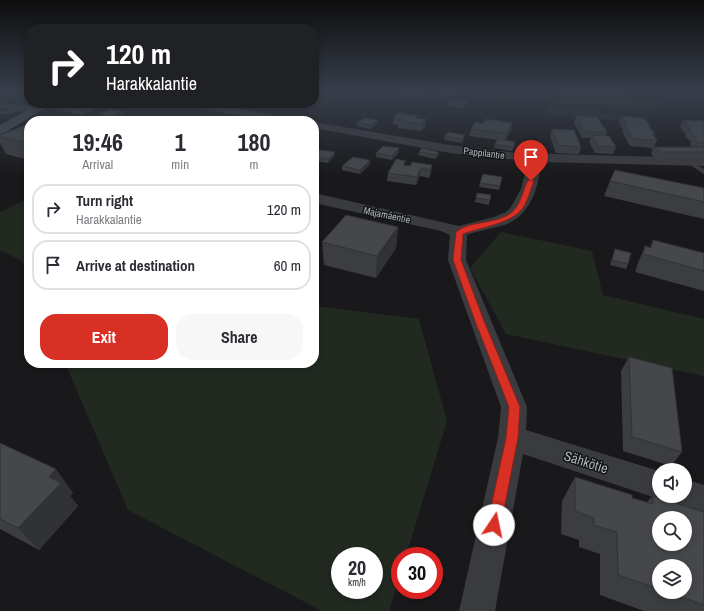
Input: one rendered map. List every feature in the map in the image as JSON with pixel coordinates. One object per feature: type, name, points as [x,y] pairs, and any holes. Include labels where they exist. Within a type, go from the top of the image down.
[{"type":"street","points":[[0,130],[17,121]]},
{"type":"street","name":"Pappilantie","points":[[319,126],[450,149],[535,158],[704,162]]},
{"type":"street","points":[[476,611],[512,438],[514,407],[457,260],[459,232],[479,225],[492,223],[513,214],[520,206],[527,193],[534,169],[535,158]]},
{"type":"street","name":"Majamäentie","points":[[319,199],[459,232]]},
{"type":"street","name":"Sähkötie","points":[[512,438],[652,483]]},
{"type":"street","points":[[692,496],[704,500]]},
{"type":"lane","points":[[689,162],[704,172]]},
{"type":"shaded area","points":[[24,200],[24,266],[22,261],[0,250],[0,212]]},
{"type":"shaded area","points":[[501,232],[592,251],[603,295],[704,319],[704,376],[506,334],[470,268]]},
{"type":"shaded area","points":[[319,307],[419,319],[447,421],[409,547],[391,547],[391,599],[393,599],[389,611],[322,611],[128,510],[67,368],[319,368]]},
{"type":"building","points":[[360,121],[377,121],[371,125],[356,123]]},
{"type":"building","points":[[399,121],[425,121],[422,124]]},
{"type":"building","points":[[485,121],[512,123],[507,133],[471,129],[475,122],[483,124]]},
{"type":"building","points":[[579,121],[599,121],[607,132],[585,131]]},
{"type":"building","points":[[624,121],[646,121],[651,126],[648,126],[655,134],[652,134],[657,140],[633,139],[625,124],[627,124]]},
{"type":"building","points":[[683,121],[704,121],[704,143],[698,142],[693,137],[696,137],[688,129],[691,129]]},
{"type":"building","points":[[24,126],[24,142],[0,137],[0,135]]},
{"type":"building","points":[[552,129],[574,130],[581,147],[558,145]]},
{"type":"building","points":[[448,132],[465,135],[462,139],[445,136]]},
{"type":"building","points":[[592,135],[609,136],[616,147],[598,146]]},
{"type":"building","points":[[498,139],[515,142],[513,147],[495,144]]},
{"type":"building","points":[[383,146],[399,148],[392,156],[376,153]]},
{"type":"building","points":[[654,147],[704,147],[704,152],[660,152]]},
{"type":"building","points":[[422,148],[439,152],[436,155],[419,152]]},
{"type":"building","points":[[319,150],[335,152],[328,159],[319,158]]},
{"type":"building","points":[[353,157],[370,160],[360,170],[342,166]]},
{"type":"building","points":[[396,159],[406,161],[403,165],[410,166],[412,162],[432,165],[430,170],[421,168],[417,177],[388,173]]},
{"type":"building","points":[[615,170],[704,188],[704,202],[610,181]]},
{"type":"building","points":[[483,174],[502,177],[500,186],[480,183]]},
{"type":"building","points":[[477,193],[491,195],[490,200],[476,198]]},
{"type":"building","points":[[346,215],[398,227],[377,256],[322,242]]},
{"type":"building","points":[[653,240],[704,253],[704,271],[643,254],[645,246],[651,248]]},
{"type":"building","points":[[615,249],[631,253],[628,264],[612,260]]},
{"type":"building","points":[[629,357],[672,368],[682,452],[632,437]]},
{"type":"building","points":[[0,443],[56,469],[49,477],[61,483],[18,528],[0,519]]},
{"type":"building","points":[[575,477],[632,495],[632,498],[653,504],[675,503],[704,512],[704,605],[687,599],[692,599],[692,559],[652,559],[652,587],[618,575],[617,532],[594,525],[594,518],[575,511]]},
{"type":"route","points":[[494,525],[512,438],[514,407],[457,260],[459,232],[479,225],[492,223],[513,214],[520,206],[531,181]]}]
